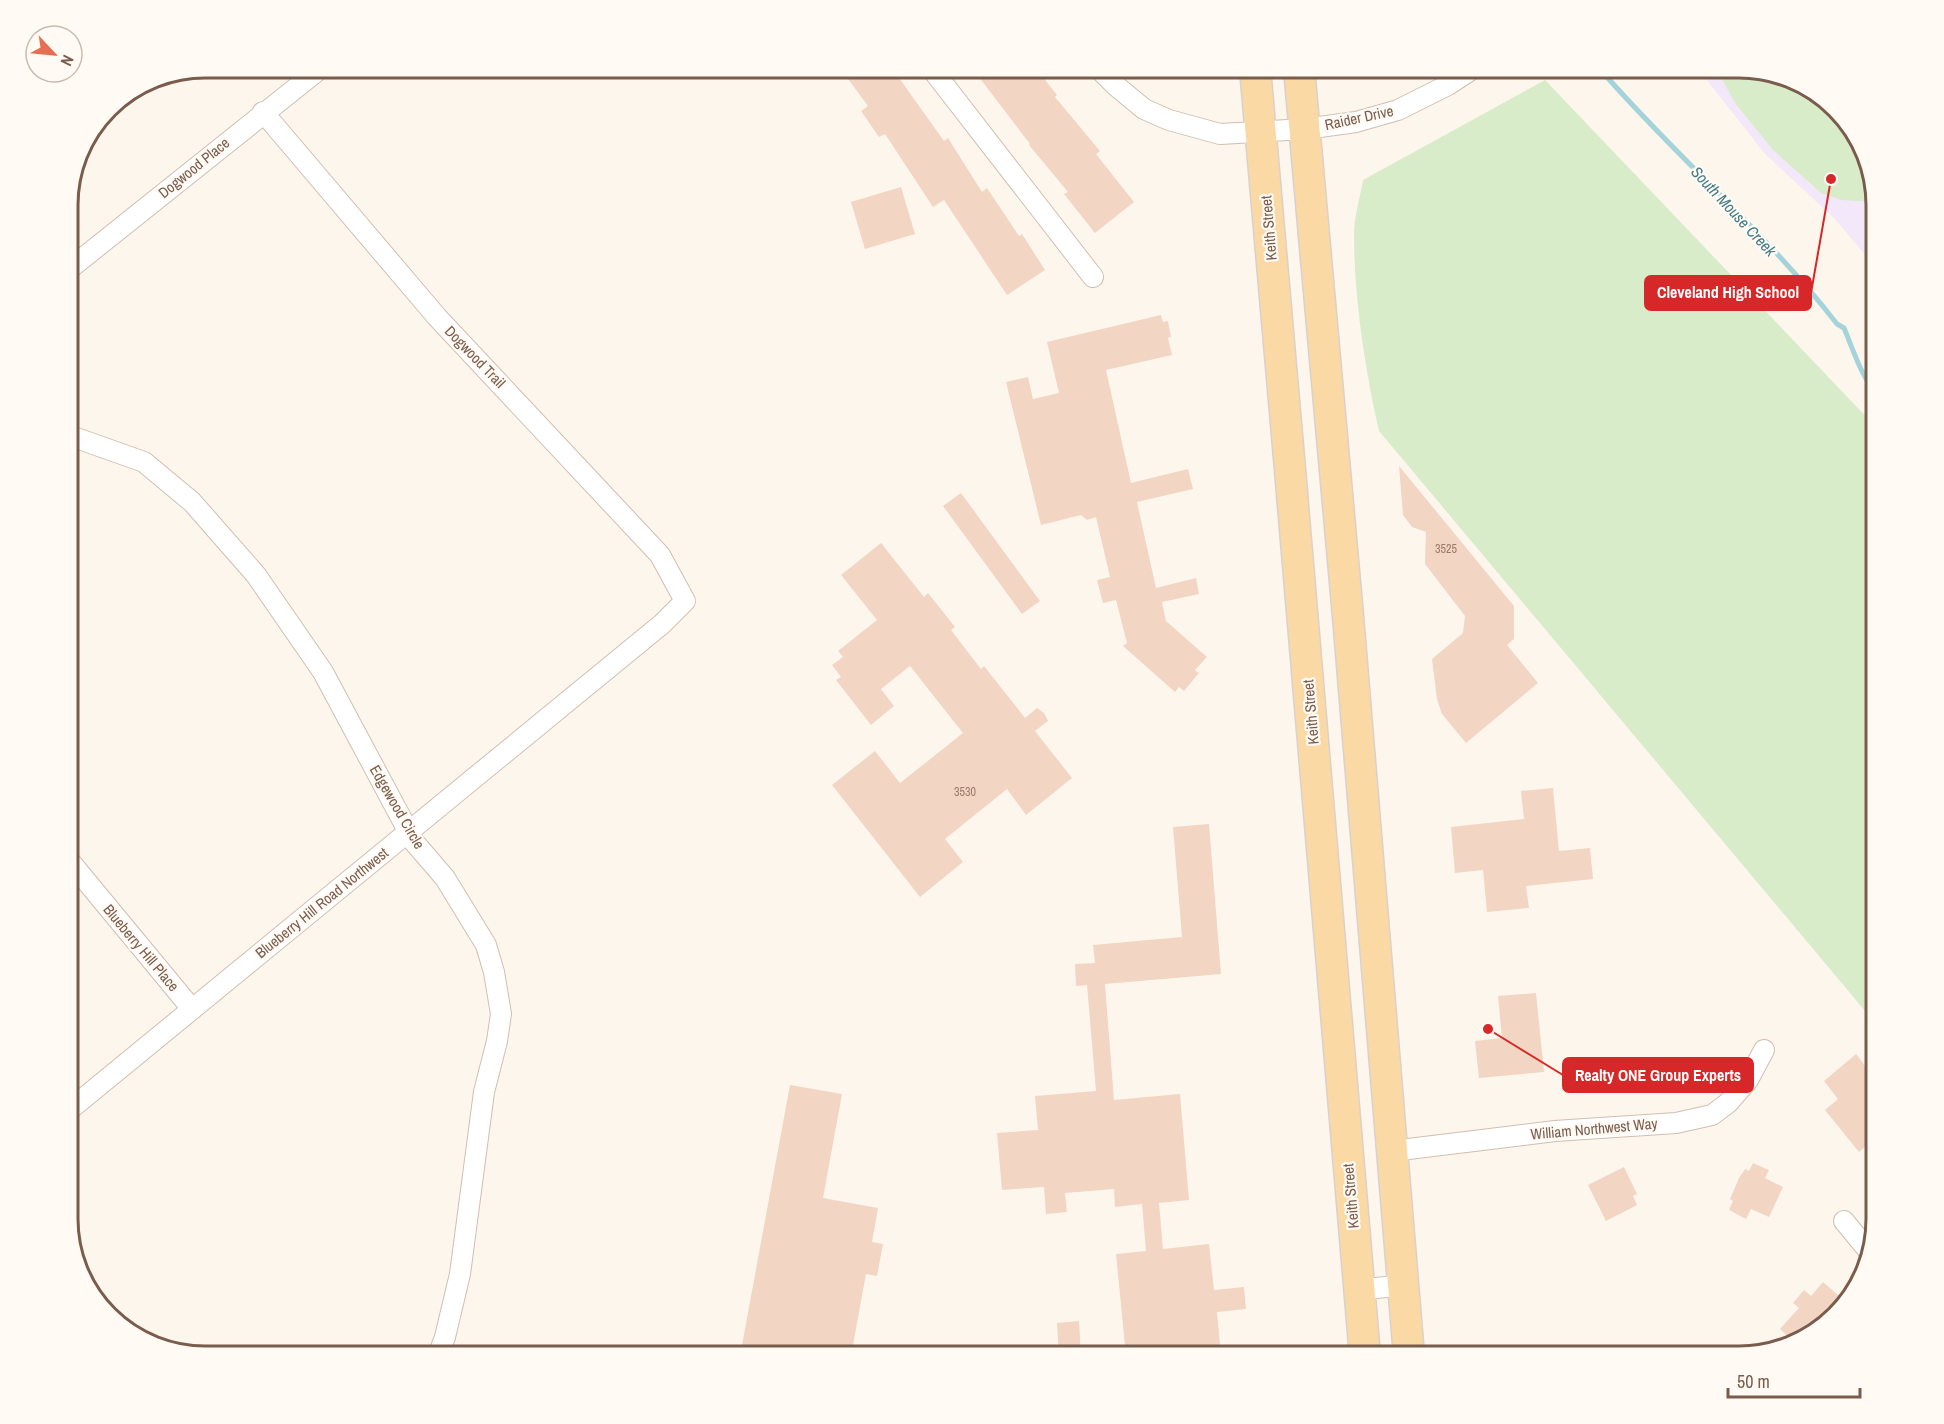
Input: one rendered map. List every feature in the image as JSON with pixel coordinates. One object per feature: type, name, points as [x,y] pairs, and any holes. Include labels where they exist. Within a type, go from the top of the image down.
[{"type":"main road","name":"Keith Street","points":[[1256,78],[1364,1346]]},
{"type":"main road","points":[[1300,78],[1348,616],[1408,1346]]},
{"type":"main road","points":[[1289,458],[1306,464],[1317,472],[1329,575],[1348,616]]},
{"type":"street","name":"Dogwood Place","points":[[78,262],[308,78]]},
{"type":"street","points":[[939,78],[1093,278]]},
{"type":"street","name":"Raider Drive","points":[[1108,78],[1144,109],[1169,120],[1220,134],[1305,129],[1356,122],[1398,110],[1459,78]]},
{"type":"street","name":"Dogwood Trail","points":[[263,112],[437,317],[660,555],[686,601]]},
{"type":"street","name":"Edgewood Circle","points":[[78,439],[144,462],[192,502],[256,575],[323,672],[414,842],[445,878],[486,945],[494,972],[501,1014],[497,1041],[484,1092],[460,1274],[442,1346]]},
{"type":"street","name":"Blueberry Hill Road Northwest","points":[[78,1103],[653,631],[686,601]]},
{"type":"street","name":"Blueberry Hill Place","points":[[78,871],[192,1009]]},
{"type":"street","name":"William Northwest Way","points":[[1392,1151],[1555,1131],[1677,1123],[1712,1114],[1728,1103],[1748,1080],[1764,1050]]},
{"type":"street","points":[[1844,1221],[1863,1245]]},
{"type":"street","points":[[1359,1290],[1403,1285]]},
{"type":"shaded area","points":[[1739,78],[1772,82],[1803,95],[1835,121],[1853,149],[1862,172],[1866,205],[1866,256],[1835,219],[1765,154],[1706,79]]},
{"type":"green space","points":[[1721,78],[1772,82],[1803,95],[1816,104],[1835,121],[1853,149],[1862,172],[1866,201],[1841,200],[1821,193],[1773,150],[1735,103]]},
{"type":"green space","points":[[1545,80],[1866,417],[1866,1012],[1379,431],[1365,358],[1354,259],[1354,228],[1363,180]]},
{"type":"building","points":[[847,78],[899,78],[944,141],[948,138],[982,192],[987,188],[1019,236],[1022,234],[1045,270],[1007,295],[944,200],[933,207],[885,134],[879,137],[861,111],[868,106]]},
{"type":"building","points":[[980,78],[1044,78],[1057,95],[1055,97],[1100,151],[1096,154],[1134,202],[1095,233],[1064,194],[1068,192]]},
{"type":"building","points":[[901,187],[915,234],[865,249],[851,202]]},
{"type":"building","points":[[1161,315],[1163,322],[1168,321],[1171,337],[1168,338],[1172,355],[1106,370],[1131,483],[1188,469],[1193,489],[1137,502],[1156,588],[1196,578],[1199,594],[1162,602],[1166,621],[1207,657],[1195,670],[1199,673],[1184,691],[1179,687],[1175,692],[1123,646],[1127,643],[1116,600],[1103,603],[1097,580],[1110,577],[1096,517],[1087,520],[1081,515],[1041,525],[1006,382],[1028,377],[1033,399],[1059,393],[1047,342]]},
{"type":"building","points":[[1399,466],[1514,606],[1514,639],[1507,645],[1538,683],[1466,743],[1442,714],[1437,699],[1432,659],[1463,633],[1465,616],[1425,564],[1426,532],[1412,527],[1403,515]]},
{"type":"building","points":[[961,493],[1040,601],[1022,614],[943,506]]},
{"type":"building","points":[[881,543],[924,597],[928,593],[955,627],[951,630],[981,669],[984,666],[1025,718],[1037,708],[1044,713],[1048,721],[1035,731],[1072,778],[1026,815],[1007,789],[945,839],[963,862],[920,897],[832,785],[875,751],[900,783],[963,733],[910,666],[881,689],[894,706],[871,725],[836,680],[841,677],[832,665],[843,657],[838,651],[877,620],[841,575]]},
{"type":"building","points":[[1553,788],[1559,851],[1590,848],[1593,879],[1526,886],[1529,908],[1487,912],[1483,870],[1455,873],[1451,827],[1524,819],[1521,791]]},
{"type":"building","points":[[1209,824],[1221,974],[1105,984],[1114,1100],[1180,1094],[1189,1200],[1159,1203],[1163,1249],[1209,1244],[1214,1290],[1244,1287],[1246,1309],[1217,1312],[1220,1346],[1125,1346],[1116,1254],[1146,1251],[1142,1204],[1115,1207],[1114,1189],[1065,1193],[1067,1212],[1046,1214],[1044,1187],[1002,1190],[997,1133],[1038,1130],[1035,1096],[1096,1091],[1087,985],[1076,986],[1075,964],[1095,963],[1093,945],[1182,937],[1173,827]]},
{"type":"building","points":[[1536,993],[1544,1072],[1479,1078],[1475,1041],[1502,1038],[1498,996]]},
{"type":"building","points":[[1856,1054],[1866,1067],[1866,1146],[1859,1152],[1825,1110],[1838,1099],[1824,1081]]},
{"type":"building","points":[[790,1085],[842,1094],[823,1198],[878,1208],[872,1242],[883,1244],[877,1276],[866,1274],[853,1346],[742,1346]]},
{"type":"building","points":[[1753,1163],[1769,1170],[1765,1178],[1783,1187],[1769,1217],[1751,1209],[1746,1219],[1729,1210],[1733,1201],[1730,1199],[1739,1178],[1745,1169],[1749,1171]]},
{"type":"building","points":[[1624,1167],[1637,1194],[1633,1196],[1637,1205],[1606,1221],[1588,1185]]},
{"type":"building","points":[[1823,1282],[1840,1297],[1816,1320],[1788,1336],[1780,1329],[1799,1308],[1793,1303],[1804,1290],[1811,1296]]},
{"type":"building","points":[[1079,1321],[1080,1346],[1058,1346],[1057,1323]]},
{"type":"waterway","name":"South Mouse Creek","points":[[1608,78],[1751,226],[1810,290],[1837,324],[1844,328],[1866,377]]},
{"type":"place","name":"Cleveland High School","points":[[1831,179]]},
{"type":"place","name":"Realty ONE Group Experts","points":[[1488,1029]]}]
